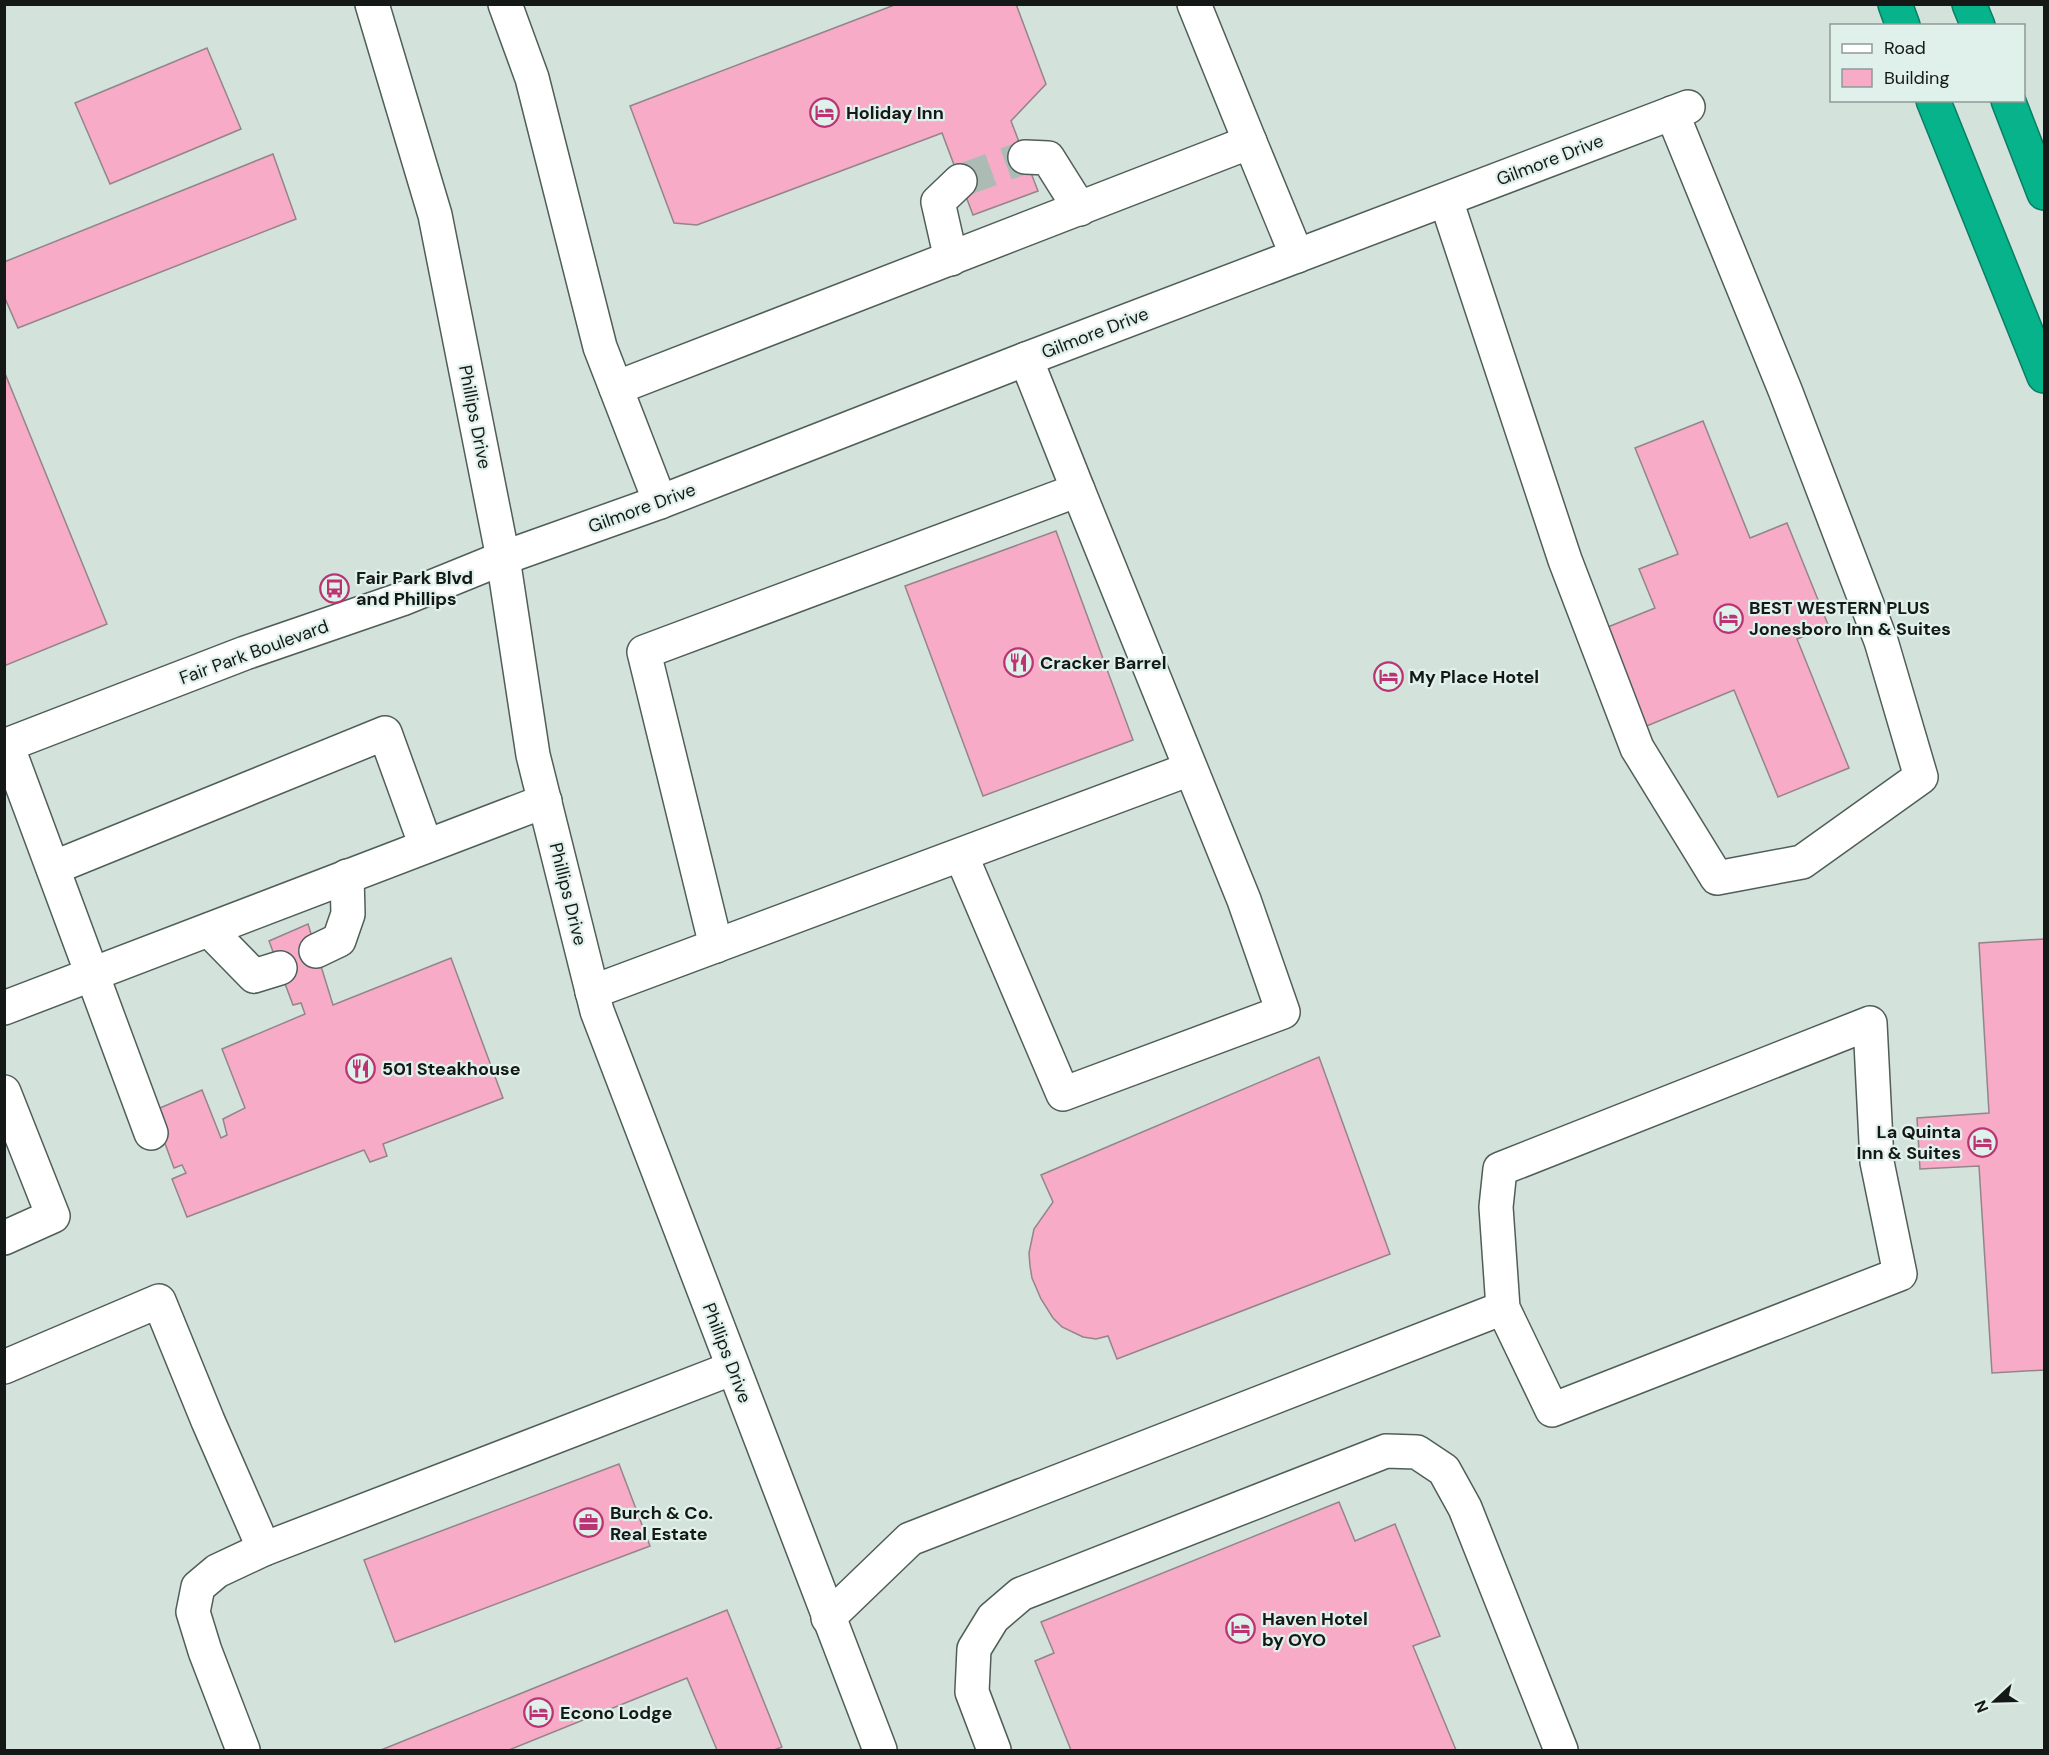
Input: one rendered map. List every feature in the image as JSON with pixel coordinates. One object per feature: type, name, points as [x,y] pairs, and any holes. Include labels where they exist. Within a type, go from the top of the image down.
[{"type":"highway","points":[[1894,4],[1902,24]]},
{"type":"highway","points":[[1970,4],[1977,24]]},
{"type":"highway","points":[[1934,102],[2044,376]]},
{"type":"highway","points":[[2009,102],[2044,193]]},
{"type":"street","name":"Phillips Drive","points":[[372,4],[435,215],[502,558],[533,755],[597,1011],[880,1750]]},
{"type":"street","points":[[505,4],[532,78],[600,347],[660,502]]},
{"type":"street","points":[[1194,4],[1297,256]]},
{"type":"street","name":"Gilmore Drive","points":[[502,558],[660,502],[1026,359],[1680,110],[1881,641],[1921,777],[1802,862],[1717,878],[1637,748],[1565,560],[1446,200]]},
{"type":"street","points":[[616,388],[1250,142]]},
{"type":"street","points":[[1024,157],[1048,158],[1080,209]]},
{"type":"street","points":[[951,259],[938,202],[960,181]]},
{"type":"street","points":[[961,855],[1064,1094],[1283,1012],[1244,900],[1026,359]]},
{"type":"street","points":[[716,946],[644,652],[1078,490]]},
{"type":"street","name":"Fair Park Boulevard","points":[[6,745],[245,653],[402,599],[502,558]]},
{"type":"street","points":[[53,868],[385,733],[426,846]]},
{"type":"street","points":[[6,745],[151,1133]]},
{"type":"street","points":[[592,992],[1190,769]]},
{"type":"street","points":[[4,1008],[544,801]]},
{"type":"street","points":[[316,951],[339,940],[348,914],[347,876]]},
{"type":"street","points":[[209,930],[254,976],[280,968]]},
{"type":"street","points":[[1870,1023],[1877,1162],[1900,1274],[1552,1410],[1503,1308],[1496,1208],[1500,1169],[1870,1023]]},
{"type":"street","points":[[4,1092],[53,1216],[4,1238]]},
{"type":"street","points":[[4,1367],[159,1301],[264,1549]]},
{"type":"street","points":[[828,1618],[910,1539],[1503,1308]]},
{"type":"street","points":[[243,1750],[205,1651],[193,1612],[198,1587],[217,1571],[264,1549],[733,1368]]},
{"type":"street","points":[[994,1750],[972,1692],[974,1649],[993,1618],[1021,1594],[1386,1451],[1417,1452],[1444,1470],[1465,1508],[1561,1750]]},
{"type":"building","name":"Holiday Inn","points":[[897,4],[1016,4],[1046,84],[1011,121],[1038,191],[973,215],[942,133],[697,225],[674,223],[630,106]]},
{"type":"building","points":[[207,48],[241,129],[110,184],[75,103]]},
{"type":"building","points":[[273,154],[296,219],[18,328],[4,296],[4,262]]},
{"type":"building","points":[[4,371],[107,624],[4,666]]},
{"type":"building","name":"BEST WESTERN PLUS Jonesboro Inn & Suites","points":[[1703,421],[1750,538],[1787,523],[1829,627],[1797,639],[1849,768],[1778,797],[1734,690],[1637,730],[1598,631],[1655,608],[1639,569],[1678,554],[1635,448]]},
{"type":"building","name":"Cracker Barrel","points":[[1056,531],[1133,740],[983,796],[905,586]]},
{"type":"building","name":"501 Steakhouse","points":[[308,924],[333,1005],[451,958],[503,1098],[383,1144],[387,1156],[370,1162],[364,1150],[187,1217],[172,1179],[186,1173],[182,1165],[174,1168],[153,1111],[202,1090],[221,1138],[227,1135],[223,1119],[245,1108],[222,1049],[305,1014],[301,1003],[293,1005],[269,941]]},
{"type":"building","name":"La Quinta Inn & Suites","points":[[2044,939],[2044,1370],[1992,1373],[1979,1166],[1920,1169],[1917,1118],[1989,1113],[1979,943]]},
{"type":"building","points":[[1319,1057],[1390,1254],[1117,1359],[1108,1336],[1096,1339],[1083,1337],[1062,1327],[1053,1318],[1041,1299],[1032,1278],[1030,1266],[1029,1253],[1034,1229],[1053,1202],[1041,1175]]},
{"type":"building","points":[[619,1464],[650,1546],[395,1642],[364,1560]]},
{"type":"building","name":"Haven Hotel by OYO","points":[[1339,1502],[1355,1541],[1395,1524],[1440,1636],[1413,1646],[1456,1750],[1071,1750],[1035,1661],[1054,1653],[1041,1622]]},
{"type":"building","name":"Econo Lodge","points":[[727,1610],[782,1747],[774,1750],[717,1750],[687,1678],[509,1750],[381,1750]]},
{"type":"tunnel","points":[[960,181],[1025,157]]},
{"type":"place","name":"Holiday Inn","points":[[825,113]]},
{"type":"place","name":"Fair Park Blvd and Phillips","points":[[335,588]]},
{"type":"place","name":"BEST WESTERN PLUS Jonesboro Inn & Suites","points":[[1728,618]]},
{"type":"place","name":"Cracker Barrel","points":[[1019,663]]},
{"type":"place","name":"My Place Hotel","points":[[1388,677]]},
{"type":"place","name":"501 Steakhouse","points":[[361,1069]]},
{"type":"place","name":"La Quinta Inn & Suites","points":[[1982,1142]]},
{"type":"place","name":"Burch & Co. Real Estate","points":[[589,1523]]},
{"type":"place","name":"Haven Hotel by OYO","points":[[1241,1629]]},
{"type":"place","name":"Econo Lodge","points":[[539,1713]]}]
